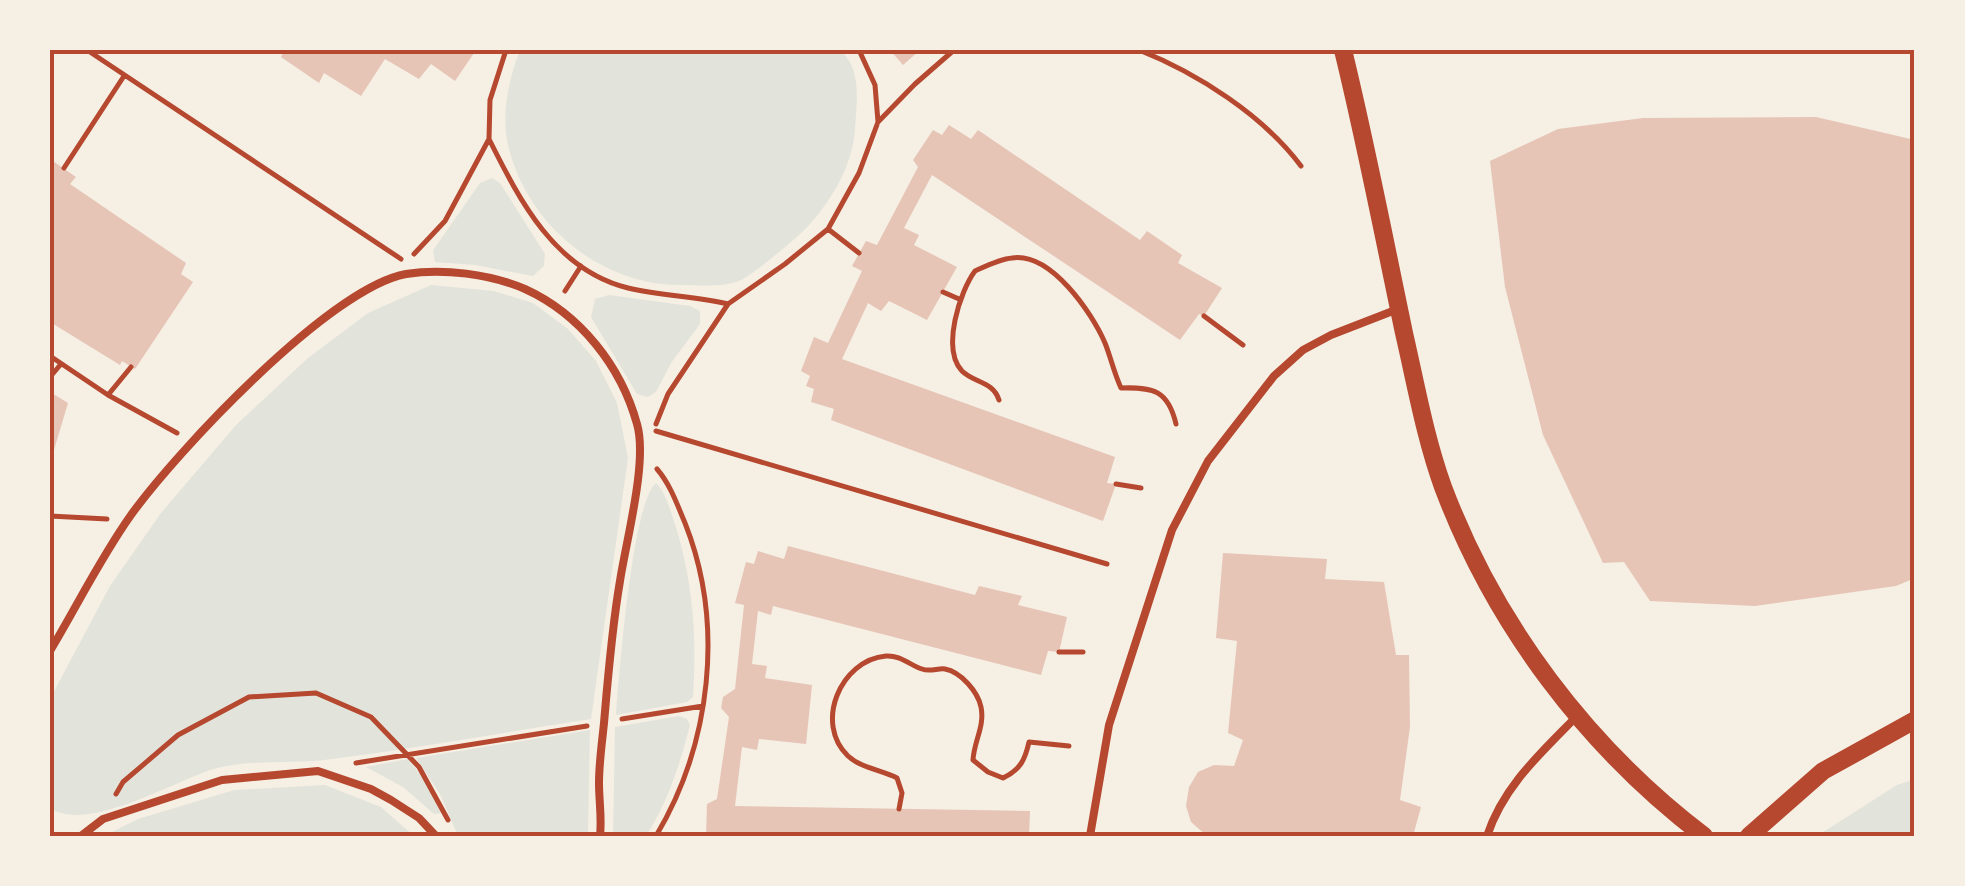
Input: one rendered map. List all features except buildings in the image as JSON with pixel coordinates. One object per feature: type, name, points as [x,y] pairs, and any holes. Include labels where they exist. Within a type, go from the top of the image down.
[{"type":"street","points":[[1343,50],[1430,447],[1464,536],[1527,652],[1578,715],[1666,805],[1704,836]]},
{"type":"street","points":[[1748,836],[1823,772],[1915,720]]},
{"type":"lane","points":[[50,651],[131,516],[192,442],[312,328],[363,292],[404,274],[492,278],[555,306],[582,328],[612,368],[638,426],[640,455],[619,587],[604,723],[600,836]]},
{"type":"lane","points":[[1090,836],[1110,725],[1172,530],[1208,460],[1274,376],[1303,350],[1399,308]]},
{"type":"lane","points":[[1488,836],[1494,816],[1513,784],[1578,715]]},
{"type":"lane","points":[[81,836],[103,819],[222,780],[318,771],[391,800],[419,818],[436,836]]},
{"type":"path","points":[[87,50],[402,260],[404,274]]},
{"type":"path","points":[[402,260],[418,252],[445,221],[489,140],[490,100],[506,50]]},
{"type":"path","points":[[859,50],[875,85],[878,122]]},
{"type":"path","points":[[656,836],[685,776],[703,706],[707,630],[703,586],[692,543],[660,471],[640,455],[668,394],[728,304],[828,229],[859,173],[878,122],[954,50]]},
{"type":"path","points":[[1138,50],[1234,104],[1284,143],[1301,166]]},
{"type":"path","points":[[64,168],[124,76]]},
{"type":"path","points":[[489,140],[535,223],[581,266],[627,288],[728,304]]},
{"type":"path","points":[[828,229],[860,253]]},
{"type":"path","points":[[1000,400],[991,387],[962,372],[957,363],[954,338],[959,300],[975,271],[1010,258],[1023,258],[1044,267],[1086,308],[1107,347],[1121,388],[1150,390],[1161,395],[1171,403],[1176,424]]},
{"type":"path","points":[[555,306],[581,266]]},
{"type":"path","points":[[943,292],[959,300]]},
{"type":"path","points":[[1204,316],[1242,345]]},
{"type":"path","points":[[50,356],[108,395],[192,442]]},
{"type":"path","points":[[50,377],[61,364]]},
{"type":"path","points":[[108,395],[131,367]]},
{"type":"path","points":[[653,430],[1107,564]]},
{"type":"path","points":[[1116,484],[1140,488]]},
{"type":"path","points":[[50,516],[94,520],[131,516]]},
{"type":"path","points":[[1059,652],[1083,652]]},
{"type":"path","points":[[899,809],[902,793],[897,778],[860,764],[846,754],[832,732],[838,688],[852,672],[869,662],[887,656],[921,669],[946,669],[960,676],[975,692],[981,706],[982,726],[974,744],[973,760],[988,772],[1003,778],[1016,772],[1025,759],[1029,742],[1069,746]]},
{"type":"path","points":[[103,819],[123,782],[178,734],[248,697],[316,693],[370,717],[430,783],[448,822]]},
{"type":"path","points":[[626,719],[703,706]]},
{"type":"path","points":[[332,776],[351,763],[568,728]]},
{"type":"shaded area","points":[[520,50],[840,50],[855,76],[857,107],[851,154],[835,191],[811,223],[741,280],[719,285],[680,285],[621,274],[569,243],[547,221],[529,197],[516,169],[505,117]]},
{"type":"shaded area","points":[[492,178],[500,183],[545,254],[544,266],[533,276],[435,262],[436,246],[480,183]]},
{"type":"shaded area","points":[[431,285],[494,291],[533,303],[568,329],[596,361],[617,403],[628,458],[591,719],[332,759],[225,766],[106,810],[66,814],[50,808],[50,699],[110,586],[161,513],[236,425],[308,358],[368,313]]},
{"type":"shaded area","points":[[609,295],[690,306],[700,311],[700,324],[671,363],[656,392],[648,397],[637,394],[591,317],[595,299]]},
{"type":"shaded area","points":[[656,483],[673,518],[689,584],[694,628],[693,697],[687,702],[616,715],[634,555],[640,522]]},
{"type":"shaded area","points":[[679,716],[690,725],[654,823],[646,836],[613,836],[615,727]]},
{"type":"shaded area","points":[[590,730],[588,836],[458,836],[440,794],[416,758]]},
{"type":"shaded area","points":[[408,759],[441,813],[434,814],[403,787],[366,767]]},
{"type":"shaded area","points":[[1915,779],[1915,836],[1817,836],[1897,785]]},
{"type":"shaded area","points":[[325,785],[381,807],[414,836],[104,836],[138,819],[234,790]]}]
